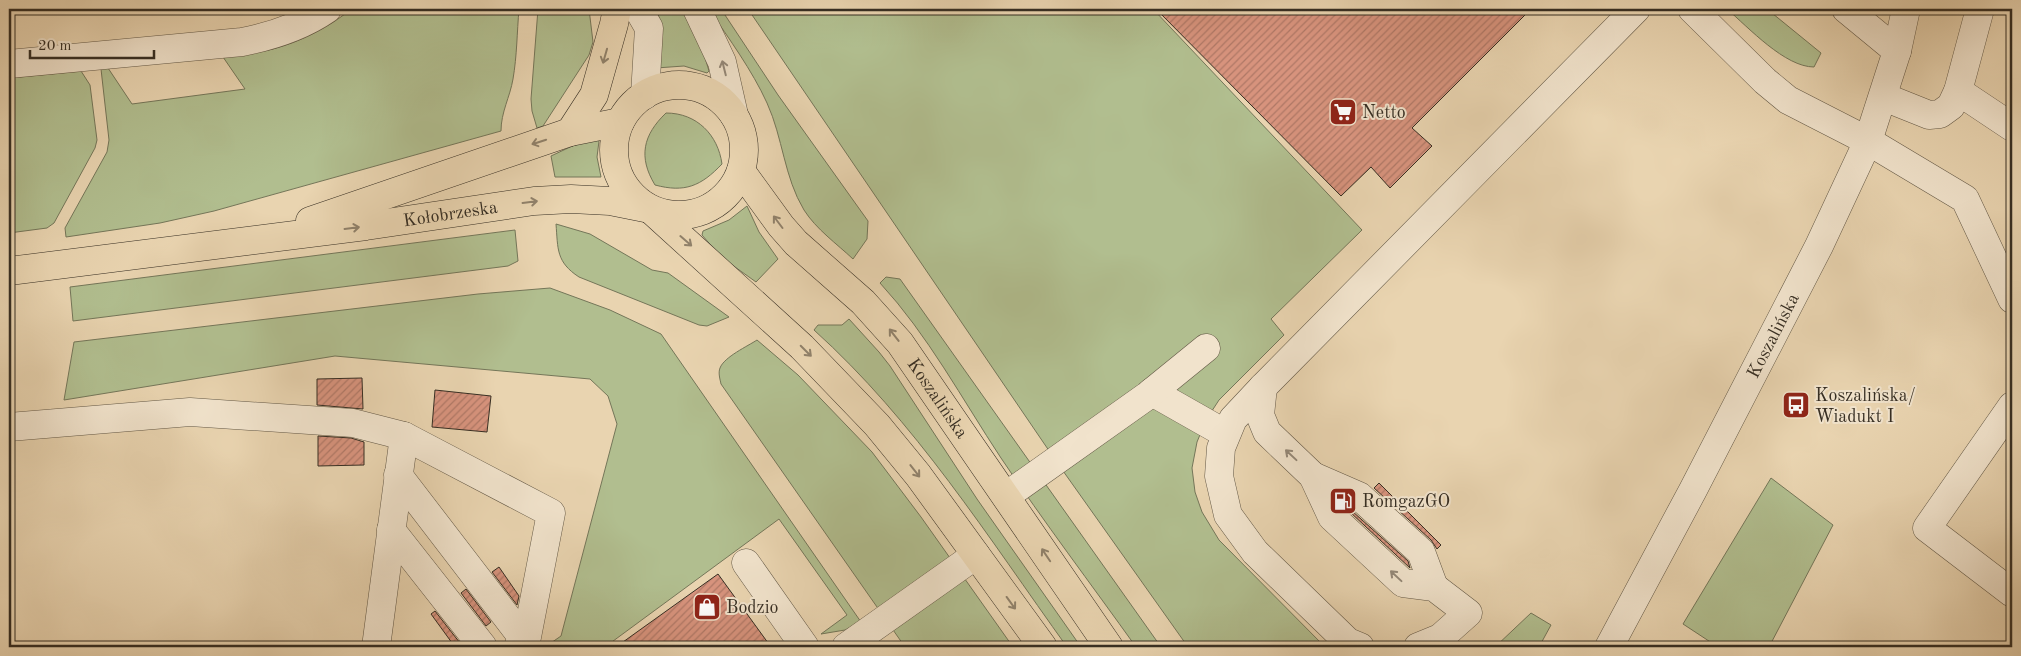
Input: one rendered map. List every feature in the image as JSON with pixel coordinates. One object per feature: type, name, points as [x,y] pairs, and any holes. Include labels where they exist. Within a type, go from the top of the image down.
[{"type":"main road","points":[[570,132],[594,95],[617,9]]},
{"type":"main road","points":[[650,209],[667,214],[686,215],[704,210],[720,201],[732,188],[741,171],[744,152],[742,133],[734,115],[721,100],[703,90],[684,85],[664,86],[635,102],[620,122],[615,135],[613,150],[615,164],[627,190],[802,347],[877,425],[918,475],[1043,647]]},
{"type":"main road","name":"Kołobrzeska","points":[[251,241],[570,132],[620,122]]},
{"type":"main road","name":"Koszalińska","points":[[741,171],[780,226],[796,244],[864,302],[887,326],[1109,647]]},
{"type":"main road","name":"Kołobrzeska","points":[[9,271],[251,241],[534,201],[571,199],[610,201],[650,209]]},
{"type":"street","points":[[9,64],[242,42],[266,37],[289,29],[327,9]]},
{"type":"street","points":[[638,9],[649,28],[645,95]]},
{"type":"street","points":[[697,9],[722,62],[734,115]]},
{"type":"street","points":[[1360,647],[1348,642],[1255,552],[1228,515],[1220,476],[1221,448],[1226,434],[1233,419],[1636,9]]},
{"type":"street","points":[[1692,9],[1765,81],[1788,100],[1868,141],[1965,199],[2012,298]]},
{"type":"street","points":[[1846,9],[1898,50]]},
{"type":"street","name":"Koszalińska","points":[[1618,644],[1693,490],[1819,246],[1868,141],[1898,50],[1906,9]]},
{"type":"street","points":[[1884,97],[1929,115],[1940,114],[1951,106],[1958,91],[1980,9]]},
{"type":"street","points":[[1958,91],[2012,127]]},
{"type":"street","points":[[1006,496],[1046,470],[1152,392],[1206,348]]},
{"type":"street","points":[[1263,388],[1260,415],[1267,432],[1313,476],[1359,496],[1421,552],[1434,587],[1468,613],[1440,638],[1418,647]]},
{"type":"street","points":[[1152,392],[1226,434]]},
{"type":"street","points":[[2012,406],[1926,528],[2012,593]]},
{"type":"street","points":[[9,427],[190,412],[353,423],[404,436],[551,513],[522,645]]},
{"type":"street","points":[[376,647],[404,436]]},
{"type":"street","points":[[398,475],[522,645]]},
{"type":"street","points":[[391,530],[483,647]]},
{"type":"street","points":[[846,647],[976,555]]},
{"type":"street","points":[[746,563],[805,647]]},
{"type":"green space","points":[[351,9],[519,9],[512,86],[502,117],[501,131],[214,211],[160,223],[66,237],[65,228],[107,152],[109,140],[101,69],[108,68],[132,104],[245,89],[223,57],[267,50],[294,42],[324,28]]},
{"type":"green space","points":[[538,9],[589,9],[593,42],[589,55],[543,126],[537,128],[531,99]]},
{"type":"green space","points":[[657,9],[681,9],[700,41],[709,71],[707,73],[684,66],[656,68],[660,22]]},
{"type":"green space","points":[[709,9],[721,9],[778,95],[868,221],[867,239],[853,259],[821,230],[804,210],[792,184],[777,130],[767,103],[747,67]]},
{"type":"green space","points":[[748,9],[1153,9],[1362,230],[1271,319],[1284,335],[1219,400],[1206,420],[1197,442],[1192,468],[1195,492],[1202,512],[1219,540],[1325,647],[1188,647],[1056,461]]},
{"type":"green space","points":[[1727,9],[1767,9],[1821,53],[1814,67],[1791,61],[1780,54]]},
{"type":"green space","points":[[81,71],[90,85],[97,140],[95,148],[54,223],[47,228],[9,233],[9,78]]},
{"type":"green space","points":[[666,113],[677,114],[696,121],[711,135],[720,153],[722,164],[707,178],[692,186],[675,188],[655,185],[646,165],[645,156],[648,138],[658,121]]},
{"type":"green space","points":[[600,133],[597,157],[601,177],[555,177],[551,156]]},
{"type":"green space","points":[[747,206],[759,232],[778,259],[756,282],[721,257],[702,235],[703,231],[729,220]]},
{"type":"green space","points":[[556,224],[590,234],[652,270],[668,273],[729,317],[707,326],[699,325],[579,277],[562,260],[558,248]]},
{"type":"green space","points":[[515,230],[518,261],[508,266],[73,321],[70,287]]},
{"type":"green space","points":[[886,277],[900,279],[1161,647],[1136,647],[1017,482],[914,324],[880,283]]},
{"type":"green space","points":[[550,288],[610,310],[661,334],[861,622],[845,630],[821,634],[847,615],[779,519],[605,647],[545,647],[561,636],[617,424],[608,396],[590,379],[335,356],[64,400],[74,342],[478,294]]},
{"type":"green space","points":[[849,319],[890,366],[977,499],[1081,647],[1067,647],[979,522],[918,441],[851,365],[814,330],[818,325],[842,325]]},
{"type":"green space","points":[[757,340],[798,375],[872,452],[921,517],[1013,647],[905,647],[721,384],[719,372],[722,364],[731,356]]},
{"type":"green space","points":[[1771,478],[1833,525],[1769,647],[1718,647],[1683,624]]},
{"type":"green space","points":[[1531,613],[1551,625],[1539,647],[1495,647]]},
{"type":"building","name":"Netto","points":[[1156,9],[1531,9],[1412,128],[1432,146],[1390,188],[1371,167],[1341,196]]},
{"type":"building","points":[[362,378],[363,409],[317,405],[317,379]]},
{"type":"building","points":[[435,390],[491,396],[487,432],[432,427]]},
{"type":"building","points":[[318,436],[351,438],[364,442],[364,465],[318,466]]},
{"type":"building","points":[[1379,483],[1441,545],[1437,549],[1431,540],[1374,488]]},
{"type":"building","points":[[1352,511],[1408,561],[1410,568],[1350,512]]},
{"type":"building","points":[[499,567],[519,596],[517,605],[492,572]]},
{"type":"building","name":"Bodzio","points":[[718,574],[771,647],[616,647]]},
{"type":"building","points":[[466,589],[491,622],[486,626],[461,593]]},
{"type":"building","points":[[435,611],[460,643],[455,647],[431,614]]},
{"type":"place","name":"Netto","points":[[1343,112]]},
{"type":"place","name":"Koszalińska/ Wiadukt I","points":[[1796,405]]},
{"type":"place","name":"RomgazGO","points":[[1343,501]]},
{"type":"place","name":"Bodzio","points":[[707,607]]}]
